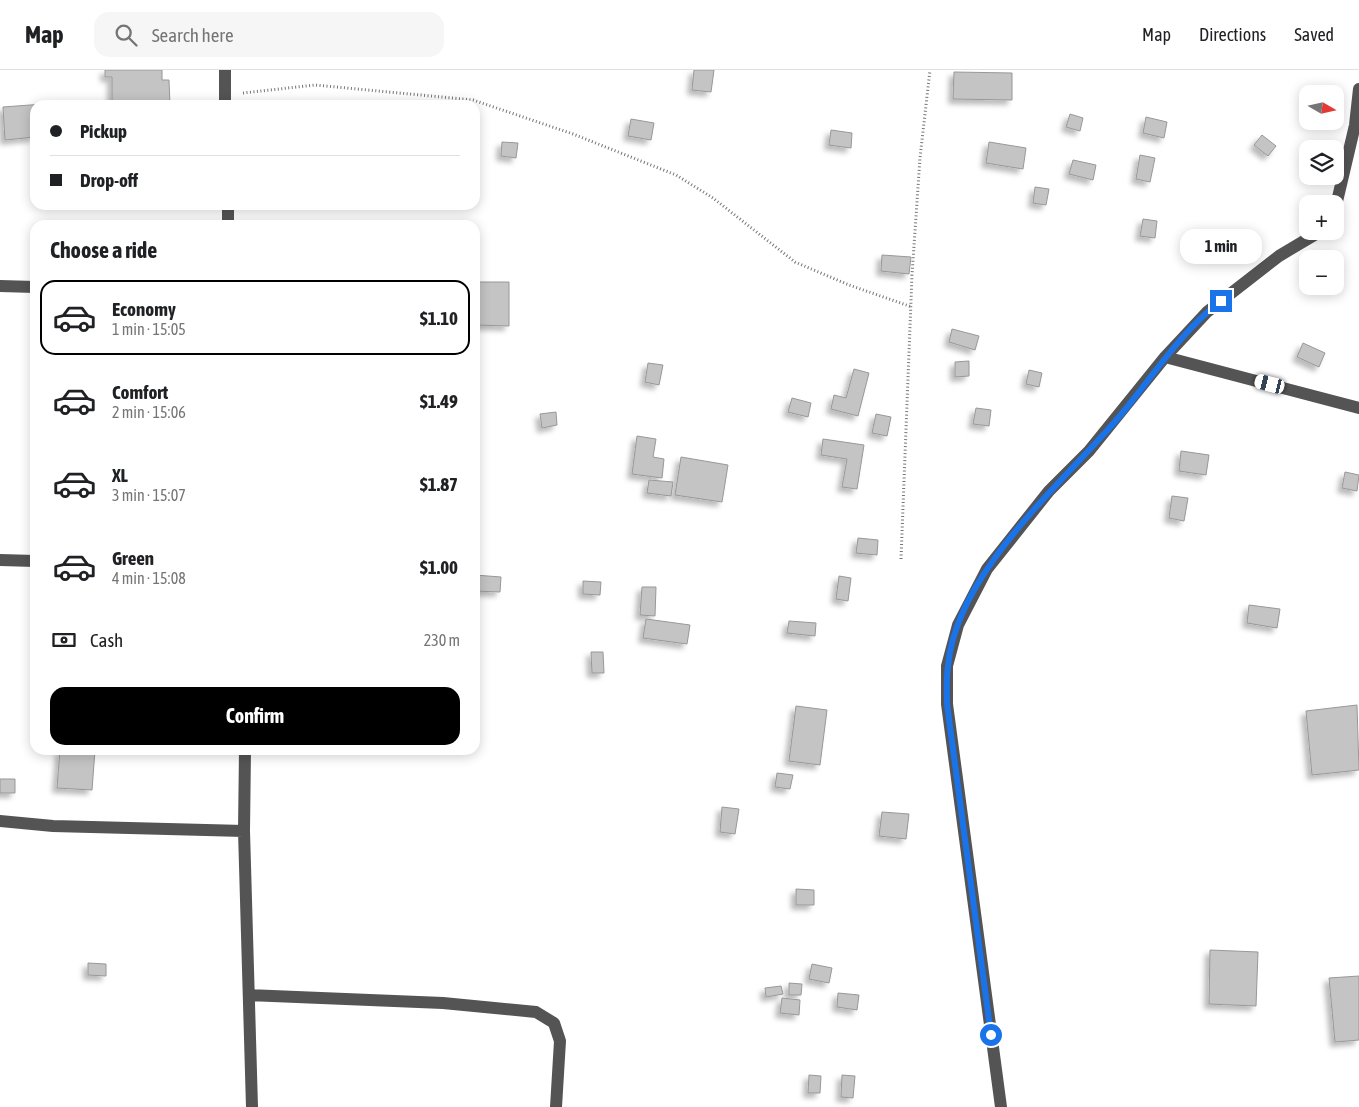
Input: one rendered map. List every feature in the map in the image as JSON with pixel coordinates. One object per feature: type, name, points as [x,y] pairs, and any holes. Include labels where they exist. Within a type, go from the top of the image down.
[{"type":"street","points":[[225,70],[225,100]]},
{"type":"street","points":[[1338,195],[1355,124],[1359,89]]},
{"type":"street","points":[[1001,1107],[947,704],[948,666],[958,625],[987,569],[1049,491],[1119,416],[1165,357],[1207,312],[1279,256],[1306,240]]},
{"type":"street","points":[[0,286],[30,287]]},
{"type":"street","points":[[1165,357],[1359,408]]},
{"type":"street","points":[[0,560],[30,561]]},
{"type":"street","points":[[245,755],[244,831],[252,1107]]},
{"type":"street","points":[[0,821],[53,826],[244,831]]},
{"type":"street","points":[[250,995],[444,1003],[536,1012],[554,1023],[560,1040],[556,1107]]},
{"type":"path","points":[[901,559],[920,158],[930,70]]},
{"type":"path","points":[[225,100],[316,86],[473,100]]},
{"type":"path","points":[[480,102],[572,134],[676,175],[713,198],[795,262],[849,285],[912,307]]},
{"type":"building","points":[[105,70],[162,70],[162,80],[169,80],[170,100],[112,100],[112,77],[105,77]]},
{"type":"building","points":[[694,70],[714,70],[711,92],[692,90]]},
{"type":"building","points":[[954,72],[1012,73],[1012,100],[953,99]]},
{"type":"building","points":[[30,105],[30,138],[5,140],[3,107]]},
{"type":"building","points":[[1070,114],[1083,118],[1080,131],[1066,127]]},
{"type":"building","points":[[1146,117],[1167,122],[1164,138],[1143,133]]},
{"type":"building","points":[[631,119],[654,123],[651,140],[628,136]]},
{"type":"building","points":[[831,130],[852,133],[851,148],[829,145]]},
{"type":"building","points":[[1262,135],[1276,146],[1268,156],[1254,145]]},
{"type":"building","points":[[502,142],[518,143],[516,158],[501,156]]},
{"type":"building","points":[[989,142],[1026,148],[1023,169],[986,163]]},
{"type":"building","points":[[1140,155],[1155,158],[1150,182],[1136,179]]},
{"type":"building","points":[[1073,160],[1096,165],[1093,180],[1069,174]]},
{"type":"building","points":[[1035,187],[1049,189],[1046,205],[1033,203]]},
{"type":"building","points":[[1143,219],[1157,221],[1155,238],[1140,236]]},
{"type":"building","points":[[882,255],[911,257],[909,274],[881,271]]},
{"type":"building","points":[[480,282],[509,282],[509,326],[480,325]]},
{"type":"building","points":[[952,329],[979,336],[975,350],[949,342]]},
{"type":"building","points":[[1303,343],[1325,353],[1319,367],[1297,357]]},
{"type":"building","points":[[969,361],[969,376],[955,377],[955,362]]},
{"type":"building","points":[[648,363],[663,365],[659,385],[645,382]]},
{"type":"building","points":[[854,369],[869,373],[858,416],[831,409],[834,395],[846,398]]},
{"type":"building","points":[[1029,370],[1042,373],[1039,387],[1026,384]]},
{"type":"building","points":[[792,398],[811,403],[808,417],[788,412]]},
{"type":"building","points":[[976,408],[991,410],[989,426],[973,424]]},
{"type":"building","points":[[556,412],[557,425],[542,428],[540,414]]},
{"type":"building","points":[[876,414],[891,417],[887,436],[872,433]]},
{"type":"building","points":[[637,436],[656,439],[653,457],[664,459],[662,478],[632,474]]},
{"type":"building","points":[[823,439],[864,445],[857,489],[842,487],[847,459],[821,455]]},
{"type":"building","points":[[1181,451],[1209,455],[1206,475],[1179,471]]},
{"type":"building","points":[[681,457],[728,465],[722,502],[675,495]]},
{"type":"building","points":[[1345,472],[1359,475],[1357,491],[1342,488]]},
{"type":"building","points":[[649,480],[673,482],[671,496],[647,493]]},
{"type":"building","points":[[1172,496],[1188,498],[1184,521],[1169,518]]},
{"type":"building","points":[[858,538],[878,540],[877,555],[856,553]]},
{"type":"building","points":[[480,575],[501,577],[500,592],[480,591]]},
{"type":"building","points":[[839,576],[851,578],[848,601],[836,599]]},
{"type":"building","points":[[583,581],[601,582],[600,595],[583,594]]},
{"type":"building","points":[[642,587],[656,587],[655,616],[640,615]]},
{"type":"building","points":[[1249,605],[1280,609],[1277,628],[1247,623]]},
{"type":"building","points":[[646,619],[690,625],[687,644],[643,638]]},
{"type":"building","points":[[789,621],[816,623],[815,636],[787,633]]},
{"type":"building","points":[[591,652],[603,652],[604,673],[592,673]]},
{"type":"building","points":[[1357,705],[1359,770],[1312,775],[1306,711]]},
{"type":"building","points":[[796,706],[827,710],[820,765],[789,761]]},
{"type":"building","points":[[60,755],[95,755],[92,790],[57,788]]},
{"type":"building","points":[[777,773],[793,775],[790,789],[775,787]]},
{"type":"building","points":[[0,779],[15,779],[15,793],[0,793]]},
{"type":"building","points":[[722,807],[739,809],[735,834],[720,832]]},
{"type":"building","points":[[882,812],[909,814],[906,839],[879,836]]},
{"type":"building","points":[[796,889],[814,890],[814,905],[796,905]]},
{"type":"building","points":[[1210,950],[1258,952],[1256,1006],[1209,1004]]},
{"type":"building","points":[[88,963],[106,964],[106,976],[88,975]]},
{"type":"building","points":[[812,964],[832,968],[829,983],[809,979]]},
{"type":"building","points":[[1359,976],[1359,1040],[1335,1042],[1329,978]]},
{"type":"building","points":[[789,983],[802,984],[801,995],[789,995]]},
{"type":"building","points":[[781,986],[783,994],[766,997],[765,988]]},
{"type":"building","points":[[838,993],[859,995],[857,1010],[837,1007]]},
{"type":"building","points":[[782,998],[800,1000],[799,1015],[780,1013]]},
{"type":"building","points":[[809,1075],[821,1076],[820,1093],[808,1093]]},
{"type":"building","points":[[842,1075],[855,1076],[853,1098],[841,1097]]},
{"type":"route","points":[[991,1035],[947,704],[948,666],[958,625],[987,569],[1049,491],[1089,451],[1165,357],[1207,312],[1221,301]]}]
